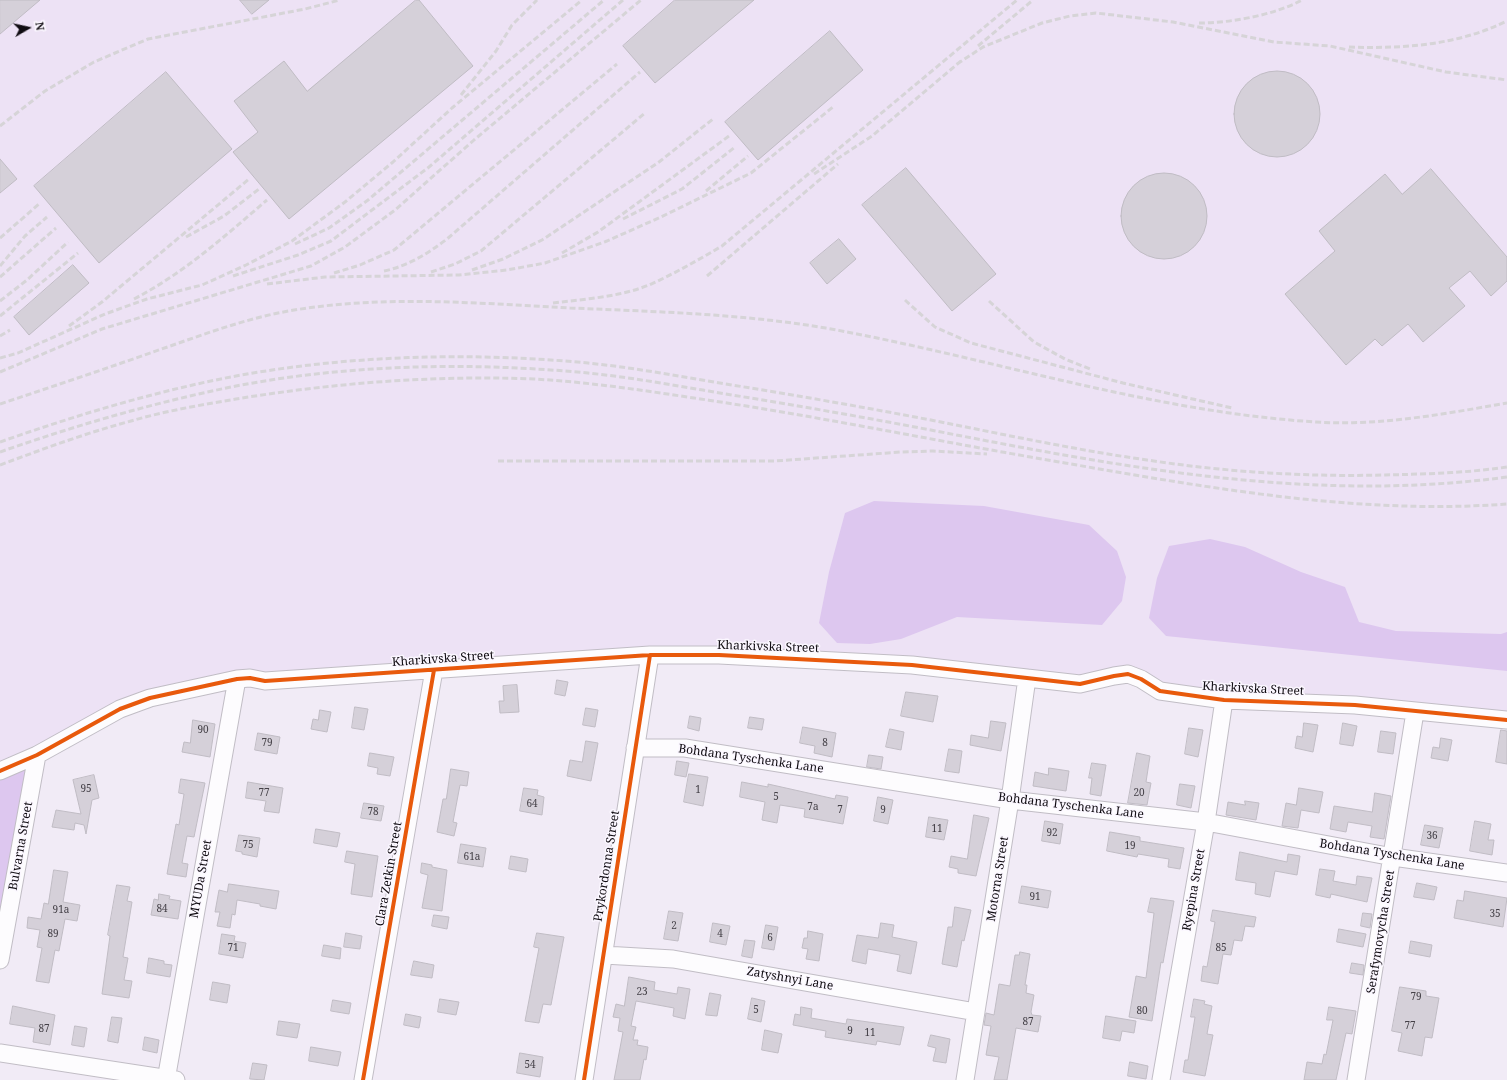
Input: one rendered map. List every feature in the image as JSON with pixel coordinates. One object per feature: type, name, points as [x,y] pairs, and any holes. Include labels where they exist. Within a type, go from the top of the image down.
[{"type":"street","name":"Kharkivska Street","points":[[0,771],[37,755],[120,709],[150,698],[237,679],[250,678],[265,681],[650,655],[719,655],[806,658],[912,665],[1080,684],[1128,674],[1141,679],[1160,691],[1224,700],[1355,705],[1507,720]]},
{"type":"street","name":"Prykordonna Street","points":[[584,1080],[650,655]]},
{"type":"street","name":"Clara Zetkin Street","points":[[363,1080],[434,670]]},
{"type":"street","name":"Motorna Street","points":[[966,1080],[1010,800],[1027,678]]},
{"type":"street","name":"MYUDa Street","points":[[169,1079],[237,679]]},
{"type":"street","name":"Ryepina Street","points":[[1160,1080],[1206,822],[1224,700]]},
{"type":"street","name":"Serafymovycha Street","points":[[1356,1080],[1393,857],[1415,712]]},
{"type":"street","name":"Bohdana Tyschenka Lane","points":[[635,748],[685,748],[1010,800],[1206,822],[1393,857],[1507,873]]},
{"type":"street","name":"Bulvarna Street","points":[[0,960],[37,755]]},
{"type":"street","name":"Zatyshnyi Lane","points":[[604,955],[673,959],[976,1012]]},
{"type":"street","points":[[0,1053],[169,1079]]},
{"type":"shaded area","points":[[0,0],[1507,0],[1507,712],[1356,697],[1225,692],[913,657],[791,649],[649,647],[265,672],[236,671],[147,691],[0,762]]},
{"type":"shaded area","points":[[874,501],[984,506],[1089,525],[1117,551],[1126,577],[1122,601],[1102,625],[957,617],[901,639],[870,644],[837,643],[819,623],[829,572],[845,513]]},
{"type":"shaded area","points":[[1210,539],[1245,547],[1301,572],[1345,587],[1359,622],[1396,631],[1501,634],[1507,632],[1507,671],[1166,636],[1149,618],[1157,578],[1169,546]]},
{"type":"shaded area","points":[[30,749],[0,912],[0,762]]},
{"type":"building","points":[[0,0],[40,0],[0,34]]},
{"type":"building","points":[[240,0],[269,0],[252,14]]},
{"type":"building","points":[[416,0],[419,0],[473,66],[289,219],[233,152],[258,132],[234,101],[284,61],[307,91]]},
{"type":"building","points":[[675,0],[754,0],[655,83],[623,46]]},
{"type":"building","points":[[830,31],[863,70],[758,160],[725,122]]},
{"type":"building","points":[[1277,71],[1293,74],[1301,78],[1313,90],[1317,98],[1320,114],[1317,130],[1313,138],[1301,150],[1293,154],[1277,157],[1261,154],[1253,150],[1241,138],[1237,130],[1234,114],[1237,98],[1241,90],[1253,78],[1261,74]]},
{"type":"building","points":[[166,72],[232,149],[99,263],[34,186]]},
{"type":"building","points":[[0,159],[17,179],[0,193]]},
{"type":"building","points":[[906,168],[996,274],[952,311],[862,205]]},
{"type":"building","points":[[1431,169],[1507,257],[1507,281],[1491,296],[1470,271],[1449,288],[1465,306],[1423,342],[1408,324],[1382,346],[1375,339],[1346,365],[1285,294],[1335,251],[1319,231],[1385,174],[1402,194]]},
{"type":"building","points":[[1164,173],[1180,176],[1188,180],[1200,192],[1204,200],[1207,216],[1204,232],[1200,240],[1188,252],[1180,256],[1164,259],[1148,256],[1140,252],[1128,240],[1124,232],[1121,216],[1124,200],[1128,192],[1140,180],[1148,176]]},
{"type":"building","points":[[839,239],[856,259],[827,284],[810,263]]},
{"type":"building","points":[[73,265],[89,283],[29,335],[14,317]]},
{"type":"building","points":[[557,680],[568,682],[565,696],[555,694]]},
{"type":"building","points":[[517,685],[519,712],[500,713],[499,701],[504,701],[503,686]]},
{"type":"building","points":[[906,692],[938,696],[933,722],[901,716]]},
{"type":"building","points":[[355,707],[368,709],[364,730],[352,728]]},
{"type":"building","points":[[586,708],[598,710],[595,727],[583,725]]},
{"type":"building","points":[[320,710],[331,712],[327,732],[311,729],[313,719],[318,720]]},
{"type":"building","points":[[690,716],[701,718],[699,731],[688,728]]},
{"type":"building","points":[[750,717],[764,719],[762,730],[748,728]]},
{"type":"building","points":[[193,720],[215,724],[210,757],[182,752],[184,742],[190,743]]},
{"type":"building","points":[[991,721],[1006,723],[1001,751],[970,745],[971,735],[988,738]]},
{"type":"building","points":[[1304,723],[1318,725],[1313,752],[1295,748],[1297,736],[1302,737]]},
{"type":"building","points":[[1343,723],[1357,726],[1353,746],[1340,744]]},
{"type":"building","points":[[803,727],[836,733],[832,757],[814,753],[815,746],[800,743]]},
{"type":"building","points":[[1189,728],[1203,730],[1198,757],[1185,754]]},
{"type":"building","points":[[890,729],[904,732],[901,750],[886,747]]},
{"type":"building","points":[[1501,730],[1507,731],[1507,764],[1496,762]]},
{"type":"building","points":[[1381,731],[1396,733],[1393,754],[1378,752]]},
{"type":"building","points":[[258,733],[280,737],[277,754],[255,750]]},
{"type":"building","points":[[1441,738],[1452,740],[1448,761],[1431,758],[1433,747],[1439,748]]},
{"type":"building","points":[[586,741],[598,743],[591,781],[567,776],[570,760],[582,762]]},
{"type":"building","points":[[949,749],[962,751],[959,773],[945,771]]},
{"type":"building","points":[[370,753],[394,757],[390,776],[377,774],[378,768],[368,766]]},
{"type":"building","points":[[1137,753],[1150,756],[1146,782],[1151,783],[1147,805],[1128,803]]},
{"type":"building","points":[[869,755],[883,757],[881,769],[867,767]]},
{"type":"building","points":[[677,761],[689,763],[686,777],[675,775]]},
{"type":"building","points":[[1092,763],[1106,765],[1101,796],[1090,794],[1092,778],[1089,778]]},
{"type":"building","points":[[1049,768],[1069,771],[1066,791],[1033,786],[1035,772],[1048,775]]},
{"type":"building","points":[[451,769],[469,772],[467,786],[460,785],[453,822],[457,823],[454,836],[437,832],[443,799],[446,799]]},
{"type":"building","points":[[689,774],[708,777],[703,806],[684,802]]},
{"type":"building","points":[[94,775],[99,798],[92,800],[86,834],[84,825],[75,823],[74,830],[52,827],[56,810],[81,814],[73,780]]},
{"type":"building","points":[[181,779],[205,783],[194,837],[187,836],[182,863],[188,864],[186,877],[167,874],[176,824],[179,825],[184,794],[179,793]]},
{"type":"building","points":[[248,782],[283,788],[279,813],[264,811],[266,801],[246,798]]},
{"type":"building","points":[[742,782],[768,787],[768,784],[835,799],[836,795],[848,797],[843,824],[804,817],[805,809],[780,805],[777,823],[762,820],[765,802],[740,797]]},
{"type":"building","points":[[1180,784],[1195,786],[1191,808],[1177,805]]},
{"type":"building","points":[[524,788],[538,790],[537,795],[544,797],[542,815],[520,811]]},
{"type":"building","points":[[1299,788],[1323,792],[1319,813],[1301,810],[1298,828],[1282,826],[1286,803],[1296,805]]},
{"type":"building","points":[[1375,793],[1391,796],[1384,839],[1370,837],[1372,826],[1348,822],[1346,832],[1330,829],[1334,806],[1372,812]]},
{"type":"building","points":[[878,797],[893,800],[888,824],[874,821]]},
{"type":"building","points":[[1245,801],[1259,803],[1256,820],[1226,815],[1228,802],[1245,805]]},
{"type":"building","points":[[364,803],[384,806],[381,821],[361,818]]},
{"type":"building","points":[[974,815],[989,818],[976,876],[958,873],[958,869],[949,867],[951,856],[967,859]]},
{"type":"building","points":[[929,817],[948,820],[944,840],[926,837]]},
{"type":"building","points":[[1045,821],[1063,824],[1060,844],[1042,841]]},
{"type":"building","points":[[1475,821],[1491,824],[1488,840],[1494,840],[1492,855],[1470,851]]},
{"type":"building","points":[[1425,825],[1443,828],[1439,848],[1421,845]]},
{"type":"building","points":[[316,829],[340,833],[337,847],[314,843]]},
{"type":"building","points":[[1110,832],[1140,837],[1140,841],[1184,848],[1180,869],[1168,867],[1169,859],[1138,854],[1137,857],[1107,851]]},
{"type":"building","points":[[239,835],[260,838],[257,857],[242,854],[242,852],[236,851]]},
{"type":"building","points":[[461,844],[486,848],[483,867],[458,863]]},
{"type":"building","points":[[347,851],[378,856],[372,897],[351,894],[355,864],[345,862]]},
{"type":"building","points":[[1240,852],[1287,862],[1288,854],[1300,856],[1297,875],[1275,871],[1270,897],[1255,894],[1256,883],[1236,880]]},
{"type":"building","points":[[511,856],[528,859],[526,872],[509,869]]},
{"type":"building","points":[[422,863],[447,870],[442,911],[422,908],[428,875],[421,873]]},
{"type":"building","points":[[1320,869],[1335,871],[1333,881],[1356,885],[1357,876],[1372,878],[1367,902],[1331,894],[1330,898],[1316,895]]},
{"type":"building","points":[[54,870],[68,872],[63,902],[80,905],[77,921],[65,919],[59,951],[55,950],[49,983],[36,981],[42,948],[37,947],[40,930],[27,928],[28,917],[41,919],[44,903],[48,904]]},
{"type":"building","points":[[1417,883],[1437,887],[1434,900],[1414,897]]},
{"type":"building","points":[[229,884],[279,891],[276,909],[260,906],[260,904],[237,900],[235,915],[232,914],[230,928],[217,926],[220,912],[215,912],[219,890],[227,892]]},
{"type":"building","points":[[117,885],[130,887],[127,901],[132,902],[123,957],[128,958],[124,980],[132,981],[129,998],[102,994],[110,936],[108,935]]},
{"type":"building","points":[[1022,886],[1051,891],[1048,908],[1019,903]]},
{"type":"building","points":[[1465,891],[1507,898],[1503,927],[1454,918],[1457,900],[1463,901]]},
{"type":"building","points":[[159,894],[170,896],[169,899],[181,901],[178,919],[151,915],[154,899],[158,900]]},
{"type":"building","points":[[1151,898],[1174,901],[1163,963],[1161,962],[1152,1021],[1129,1017],[1136,976],[1146,978],[1154,913],[1148,912]]},
{"type":"building","points":[[955,907],[971,910],[964,941],[962,940],[957,967],[942,964],[948,927],[952,927]]},
{"type":"building","points":[[1213,910],[1256,917],[1254,927],[1245,926],[1242,941],[1234,940],[1231,955],[1223,954],[1218,984],[1201,981],[1203,966],[1207,967],[1215,922],[1211,921]]},
{"type":"building","points":[[669,911],[683,913],[678,941],[664,939]]},
{"type":"building","points":[[1363,913],[1372,914],[1370,928],[1361,926]]},
{"type":"building","points":[[434,915],[449,917],[447,929],[432,926]]},
{"type":"building","points":[[713,923],[730,926],[726,945],[710,942]]},
{"type":"building","points":[[881,923],[894,925],[892,937],[917,942],[911,974],[897,971],[900,955],[868,949],[866,964],[852,961],[857,935],[878,938]]},
{"type":"building","points":[[766,925],[778,927],[774,950],[762,948]]},
{"type":"building","points":[[1339,929],[1366,934],[1363,947],[1337,942]]},
{"type":"building","points":[[808,931],[823,934],[819,961],[806,959],[808,949],[802,948],[804,938],[807,938]]},
{"type":"building","points":[[346,933],[362,936],[360,949],[344,947]]},
{"type":"building","points":[[537,933],[564,937],[551,1005],[543,1004],[539,1023],[525,1021],[539,948],[534,947]]},
{"type":"building","points":[[222,934],[235,936],[234,941],[246,943],[243,958],[219,954]]},
{"type":"building","points":[[745,940],[755,941],[752,958],[742,956]]},
{"type":"building","points":[[1411,941],[1432,945],[1430,957],[1409,953]]},
{"type":"building","points":[[324,945],[341,948],[340,959],[322,956]]},
{"type":"building","points":[[1020,952],[1030,954],[1025,985],[1027,985],[1026,993],[1034,995],[1031,1012],[1032,1015],[1041,1016],[1038,1032],[1016,1028],[1007,1080],[994,1080],[999,1057],[986,1055],[991,1026],[984,1025],[986,1013],[994,1015],[999,984],[1010,986],[1015,955],[1019,955]]},
{"type":"building","points":[[149,958],[164,961],[164,964],[172,965],[170,977],[147,973]]},
{"type":"building","points":[[414,961],[434,965],[432,978],[411,975]]},
{"type":"building","points":[[1352,963],[1364,965],[1363,975],[1350,973]]},
{"type":"building","points":[[629,977],[655,982],[654,990],[677,994],[678,987],[690,989],[685,1019],[673,1016],[674,1008],[636,1001],[631,1026],[636,1027],[633,1040],[638,1040],[637,1045],[648,1047],[646,1060],[644,1059],[640,1080],[614,1080],[623,1032],[618,1031],[620,1018],[613,1017],[616,1004],[624,1006]]},
{"type":"building","points":[[213,982],[230,985],[227,1003],[210,1000]]},
{"type":"building","points":[[1400,987],[1426,991],[1426,996],[1439,998],[1432,1038],[1425,1037],[1422,1056],[1398,1051],[1402,1033],[1392,1031]]},
{"type":"building","points":[[710,993],[721,995],[717,1016],[706,1015]]},
{"type":"building","points":[[752,998],[765,1001],[761,1022],[748,1019]]},
{"type":"building","points":[[440,999],[459,1002],[456,1015],[438,1012]]},
{"type":"building","points":[[1194,999],[1205,1001],[1204,1004],[1212,1006],[1207,1034],[1213,1035],[1205,1076],[1183,1072],[1185,1060],[1188,1060],[1195,1017],[1191,1017]]},
{"type":"building","points":[[333,1000],[351,1003],[349,1014],[331,1011]]},
{"type":"building","points":[[13,1006],[55,1015],[50,1045],[33,1042],[35,1028],[10,1024]]},
{"type":"building","points":[[801,1007],[812,1009],[811,1018],[846,1024],[847,1019],[904,1027],[900,1045],[877,1041],[876,1045],[825,1037],[826,1031],[793,1025],[795,1014],[800,1015]]},
{"type":"building","points":[[1329,1007],[1356,1011],[1352,1034],[1346,1033],[1336,1080],[1304,1080],[1307,1062],[1322,1064],[1324,1054],[1326,1055],[1333,1020],[1327,1020]]},
{"type":"building","points":[[406,1014],[421,1017],[419,1028],[404,1025]]},
{"type":"building","points":[[1106,1016],[1136,1021],[1134,1033],[1122,1031],[1120,1041],[1103,1038]]},
{"type":"building","points":[[112,1017],[122,1018],[118,1043],[108,1041]]},
{"type":"building","points":[[279,1021],[300,1024],[297,1038],[277,1035]]},
{"type":"building","points":[[75,1026],[87,1028],[84,1047],[72,1045]]},
{"type":"building","points":[[765,1030],[782,1034],[778,1053],[762,1050]]},
{"type":"building","points":[[931,1035],[950,1039],[946,1063],[933,1061],[936,1048],[928,1046]]},
{"type":"building","points":[[145,1037],[159,1040],[157,1053],[143,1050]]},
{"type":"building","points":[[311,1047],[341,1052],[338,1066],[309,1061]]},
{"type":"building","points":[[520,1053],[543,1057],[540,1077],[517,1073]]},
{"type":"building","points":[[1130,1062],[1148,1066],[1146,1079],[1128,1076]]},
{"type":"building","points":[[253,1063],[267,1065],[264,1080],[250,1079]]},
{"type":"railway","points":[[0,126],[45,91],[94,62],[148,39],[305,9],[340,0]]},
{"type":"railway","points":[[461,95],[496,51],[512,25],[537,0]]},
{"type":"railway","points":[[0,358],[18,353],[105,314],[147,299],[202,285],[246,265],[292,241],[345,202],[393,162],[452,108],[582,0]]},
{"type":"railway","points":[[295,244],[329,228],[368,200],[604,0]]},
{"type":"railway","points":[[233,276],[298,255],[331,241],[429,167],[623,0]]},
{"type":"railway","points":[[0,372],[102,329],[311,266],[345,247],[395,210],[474,140],[641,0]]},
{"type":"railway","points":[[553,303],[602,297],[638,289],[668,276],[722,246],[1017,0]]},
{"type":"railway","points":[[978,46],[1033,0]]},
{"type":"railway","points":[[1199,23],[1225,22],[1266,14],[1302,0]]},
{"type":"railway","points":[[957,64],[983,47],[1042,23],[1070,16],[1096,13],[1173,22],[1274,42],[1330,46],[1446,72],[1507,80]]},
{"type":"railway","points":[[1349,47],[1390,47],[1430,44],[1469,35],[1507,21]]},
{"type":"railway","points":[[814,174],[872,136],[961,61]]},
{"type":"railway","points":[[334,273],[360,265],[394,250],[617,64]]},
{"type":"railway","points":[[384,271],[417,259],[447,239],[640,72]]},
{"type":"railway","points":[[267,284],[325,277],[459,275],[507,270],[545,263],[607,241],[661,217],[751,173],[833,107]]},
{"type":"railway","points":[[431,272],[455,264],[481,251],[645,113]]},
{"type":"railway","points":[[472,270],[503,259],[542,240],[659,162],[713,119]]},
{"type":"railway","points":[[562,253],[598,232],[729,136]]},
{"type":"railway","points":[[623,219],[682,189],[735,147]]},
{"type":"railway","points":[[706,191],[748,156]]},
{"type":"railway","points":[[707,276],[838,164]]},
{"type":"railway","points":[[69,326],[102,302],[249,179]]},
{"type":"railway","points":[[186,237],[224,216],[259,189]]},
{"type":"railway","points":[[134,299],[170,278],[187,266],[267,200]]},
{"type":"railway","points":[[0,238],[39,204]]},
{"type":"railway","points":[[0,266],[25,236],[47,217]]},
{"type":"railway","points":[[0,277],[56,228]]},
{"type":"railway","points":[[0,301],[27,280],[68,242]]},
{"type":"railway","points":[[0,316],[78,253]]},
{"type":"railway","points":[[905,300],[935,327],[971,343],[1123,383],[1232,408]]},
{"type":"railway","points":[[989,301],[1034,342],[1065,359],[1090,369]]},
{"type":"railway","points":[[0,404],[246,321],[278,313],[314,307],[387,302],[461,302],[709,315],[778,321],[847,332],[905,344],[1138,397],[1197,408],[1316,422],[1340,423],[1388,421],[1507,403]]},
{"type":"railway","points":[[0,336],[10,330]]},
{"type":"railway","points":[[0,442],[117,404],[236,376],[279,369],[367,360],[500,357],[588,363],[642,370],[783,393],[1094,452],[1206,468],[1266,473],[1400,475],[1477,471],[1507,467]]},
{"type":"railway","points":[[0,452],[117,415],[176,399],[236,386],[323,373],[367,369],[456,366],[544,369],[624,377],[834,412],[1007,445],[1149,469],[1220,478],[1291,484],[1363,486],[1435,484],[1507,477]]},
{"type":"railway","points":[[0,465],[114,426],[144,417],[196,406],[273,393],[347,385],[422,379],[497,378],[574,382],[654,392],[833,421],[1174,482],[1285,497],[1396,506],[1507,504]]},
{"type":"railway","points":[[498,461],[775,461],[901,452],[933,451],[987,454]]},
{"type":"cycle path","points":[[0,771],[37,755],[120,709],[150,698],[237,679],[250,678],[265,681],[650,655],[719,655],[912,665],[1080,684],[1128,674],[1141,679],[1160,691],[1224,700],[1355,705],[1507,720]]},
{"type":"cycle path","points":[[584,1080],[650,655]]},
{"type":"cycle path","points":[[363,1080],[434,670]]}]
